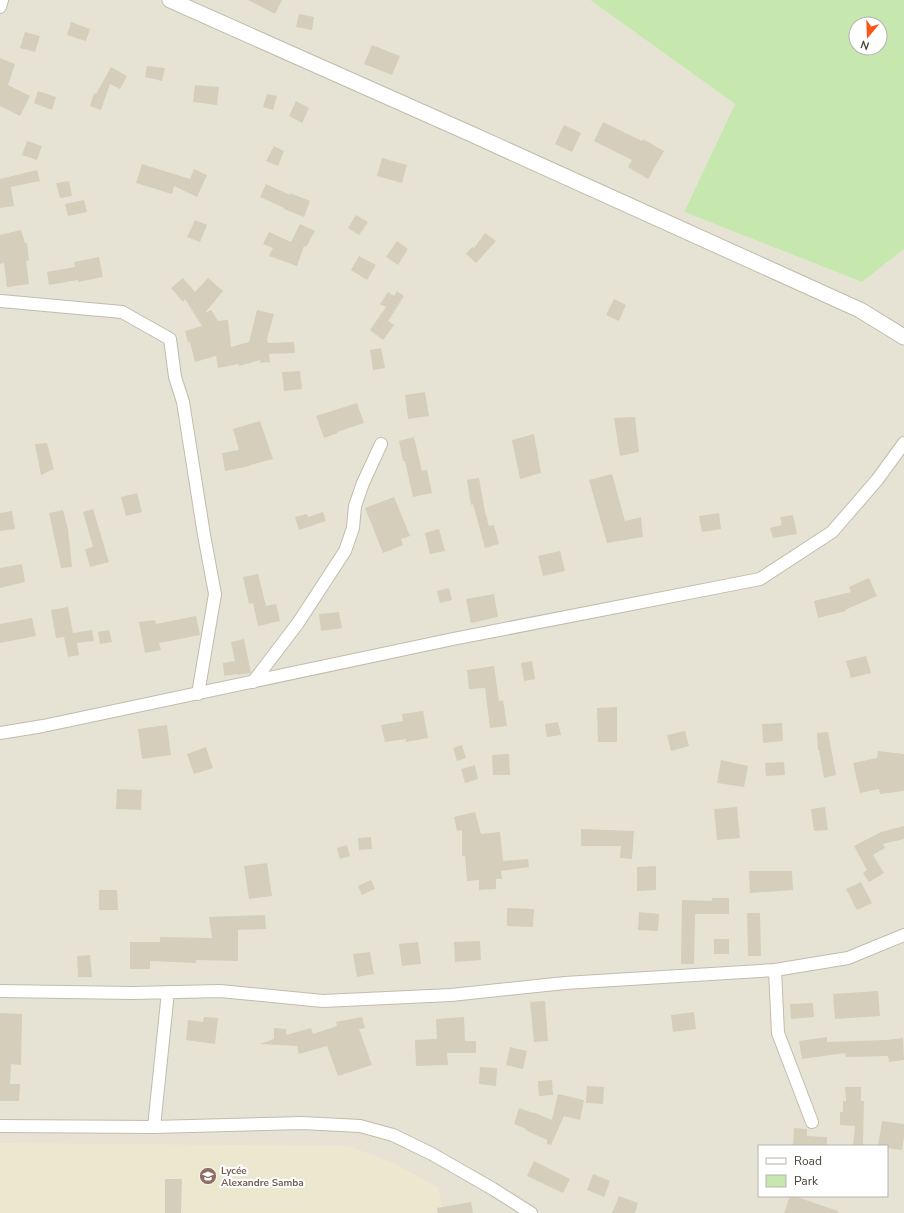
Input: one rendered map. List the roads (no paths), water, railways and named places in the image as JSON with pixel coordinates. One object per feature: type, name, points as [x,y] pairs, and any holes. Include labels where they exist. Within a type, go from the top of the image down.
[{"type":"street","points":[[0,7],[2,0]]},
{"type":"street","points":[[170,0],[469,133],[860,310],[904,337]]},
{"type":"street","points":[[1,301],[122,312],[170,339],[175,377],[183,402],[215,594],[198,694]]},
{"type":"street","points":[[0,733],[43,726],[198,694],[453,639],[760,580],[832,532],[877,480],[904,443]]},
{"type":"street","points":[[253,682],[298,623],[344,551],[353,528],[355,506],[363,483],[381,444]]},
{"type":"street","points":[[0,991],[220,991],[323,1001],[451,996],[565,983],[775,970],[848,958],[904,935]]},
{"type":"street","points":[[775,970],[778,1033],[812,1122]]},
{"type":"street","points":[[154,1127],[168,992]]},
{"type":"street","points":[[0,1126],[154,1127],[302,1123],[360,1126],[394,1135],[432,1154],[531,1213]]},
{"type":"place","name":"Lycée Alexandre Samba","points":[[208,1176]]}]
